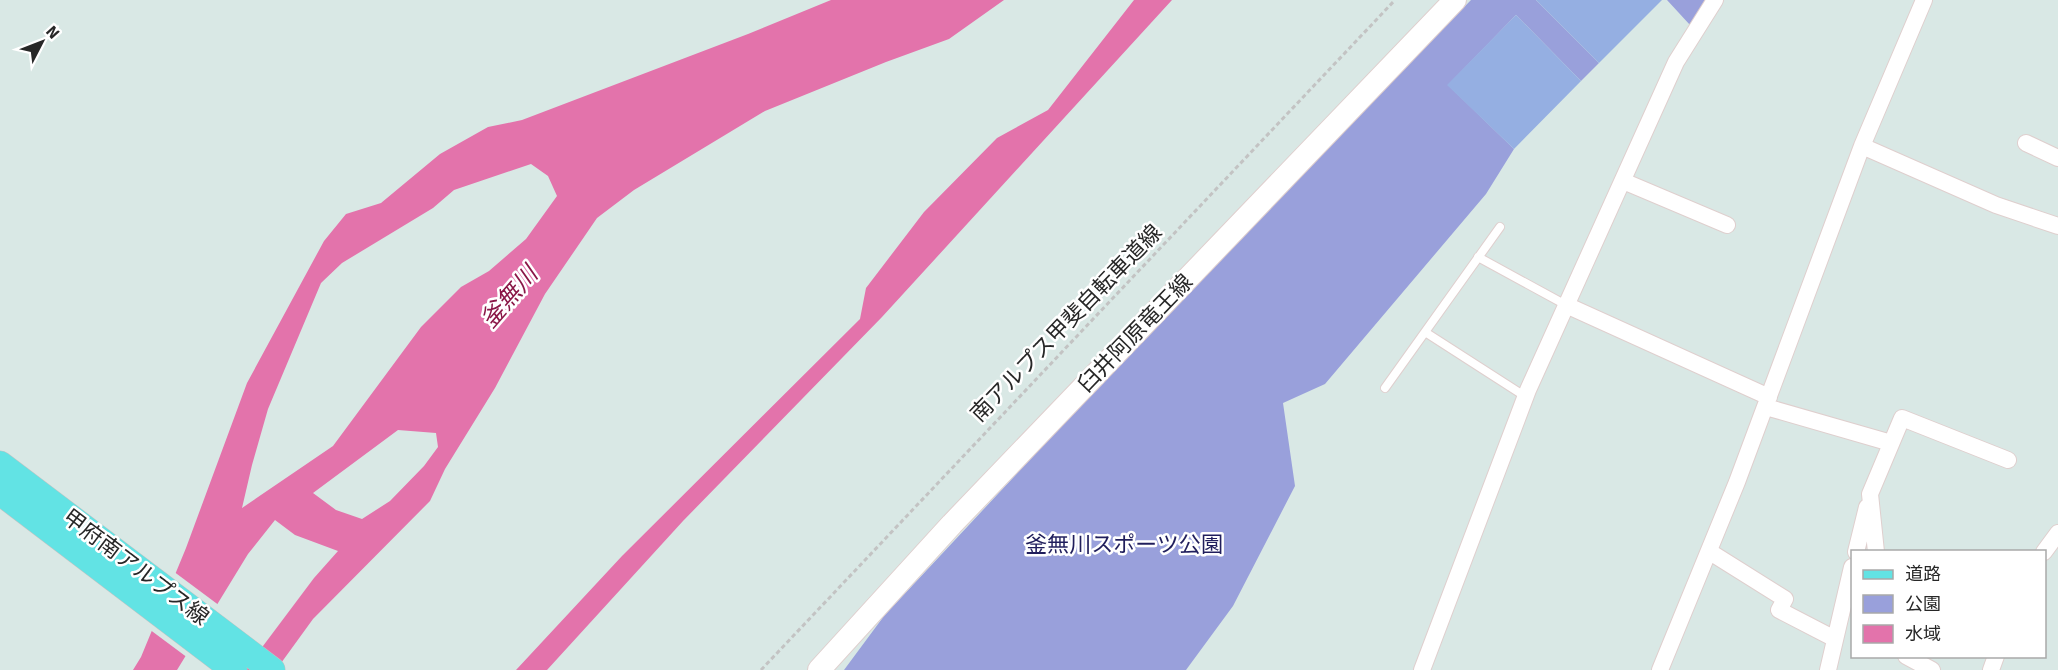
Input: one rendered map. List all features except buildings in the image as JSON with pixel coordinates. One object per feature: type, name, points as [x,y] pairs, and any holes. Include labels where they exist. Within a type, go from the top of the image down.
[{"type":"main road","name":"臼井阿原竜王線","points":[[819,670],[952,524],[1455,0]]},
{"type":"main road","name":"甲府南アルプス線","points":[[0,464],[272,670]]},
{"type":"main road","name":"甲府南アルプス線","points":[[0,492],[234,670]]},
{"type":"main road","points":[[830,670],[849,639]]},
{"type":"street","points":[[1422,670],[1526,397],[1566,305],[1677,62],[1715,0]]},
{"type":"street","points":[[1660,670],[1710,552],[1862,146],[1924,0]]},
{"type":"street","points":[[2026,143],[2058,158]]},
{"type":"street","points":[[1862,146],[1996,205],[2058,226]]},
{"type":"street","points":[[1623,181],[1727,225]]},
{"type":"street","points":[[1566,305],[1767,402],[1892,443]]},
{"type":"street","points":[[1856,550],[1870,494],[1902,418],[2008,460]]},
{"type":"street","points":[[1870,494],[1876,550]]},
{"type":"street","points":[[2045,550],[2058,533]]},
{"type":"street","points":[[1710,552],[1785,599],[1779,610],[1835,639]]},
{"type":"street","points":[[1828,670],[1851,571]]},
{"type":"street","points":[[1908,658],[1932,670]]},
{"type":"lane","points":[[1385,388],[1500,227]]},
{"type":"lane","points":[[1479,257],[1566,305]]},
{"type":"lane","points":[[1425,332],[1526,397]]},
{"type":"path","name":"南アルプス甲斐自転車道線","points":[[761,670],[1395,0]]},
{"type":"green space","name":"釜無川スポーツ公園","points":[[1471,0],[1536,0],[1599,63],[1581,81],[1516,15],[1448,85],[1514,149],[1486,194],[1325,384],[1283,403],[1295,486],[1233,606],[1186,670],[844,670],[884,616],[1178,301]]},
{"type":"green space","points":[[1667,0],[1706,0],[1690,25]]},
{"type":"shaded area","points":[[1536,0],[1662,0],[1599,63]]},
{"type":"shaded area","points":[[1516,15],[1581,81],[1514,149],[1447,85]]},
{"type":"water","name":"釜無川","points":[[831,0],[1004,0],[949,39],[765,111],[634,190],[597,218],[545,294],[495,388],[445,469],[430,501],[313,619],[276,670],[245,670],[314,578],[338,551],[295,535],[275,520],[248,554],[177,670],[133,670],[141,657],[186,548],[247,383],[324,241],[346,214],[381,203],[440,154],[488,127],[522,120]],"holes":[[[531,164],[548,176],[557,196],[526,239],[489,271],[461,287],[421,327],[333,446],[242,508],[268,409],[321,283],[342,263],[433,208],[454,190]],[[398,430],[436,433],[438,447],[424,466],[390,501],[362,519],[336,510],[313,493]]]},
{"type":"water","points":[[1134,0],[1172,0],[882,317],[683,521],[547,670],[516,670],[622,556],[860,319],[866,288],[924,212],[997,138],[1048,110]]},
{"type":"pier","points":[[173,571],[220,606],[188,658],[149,629]]}]
